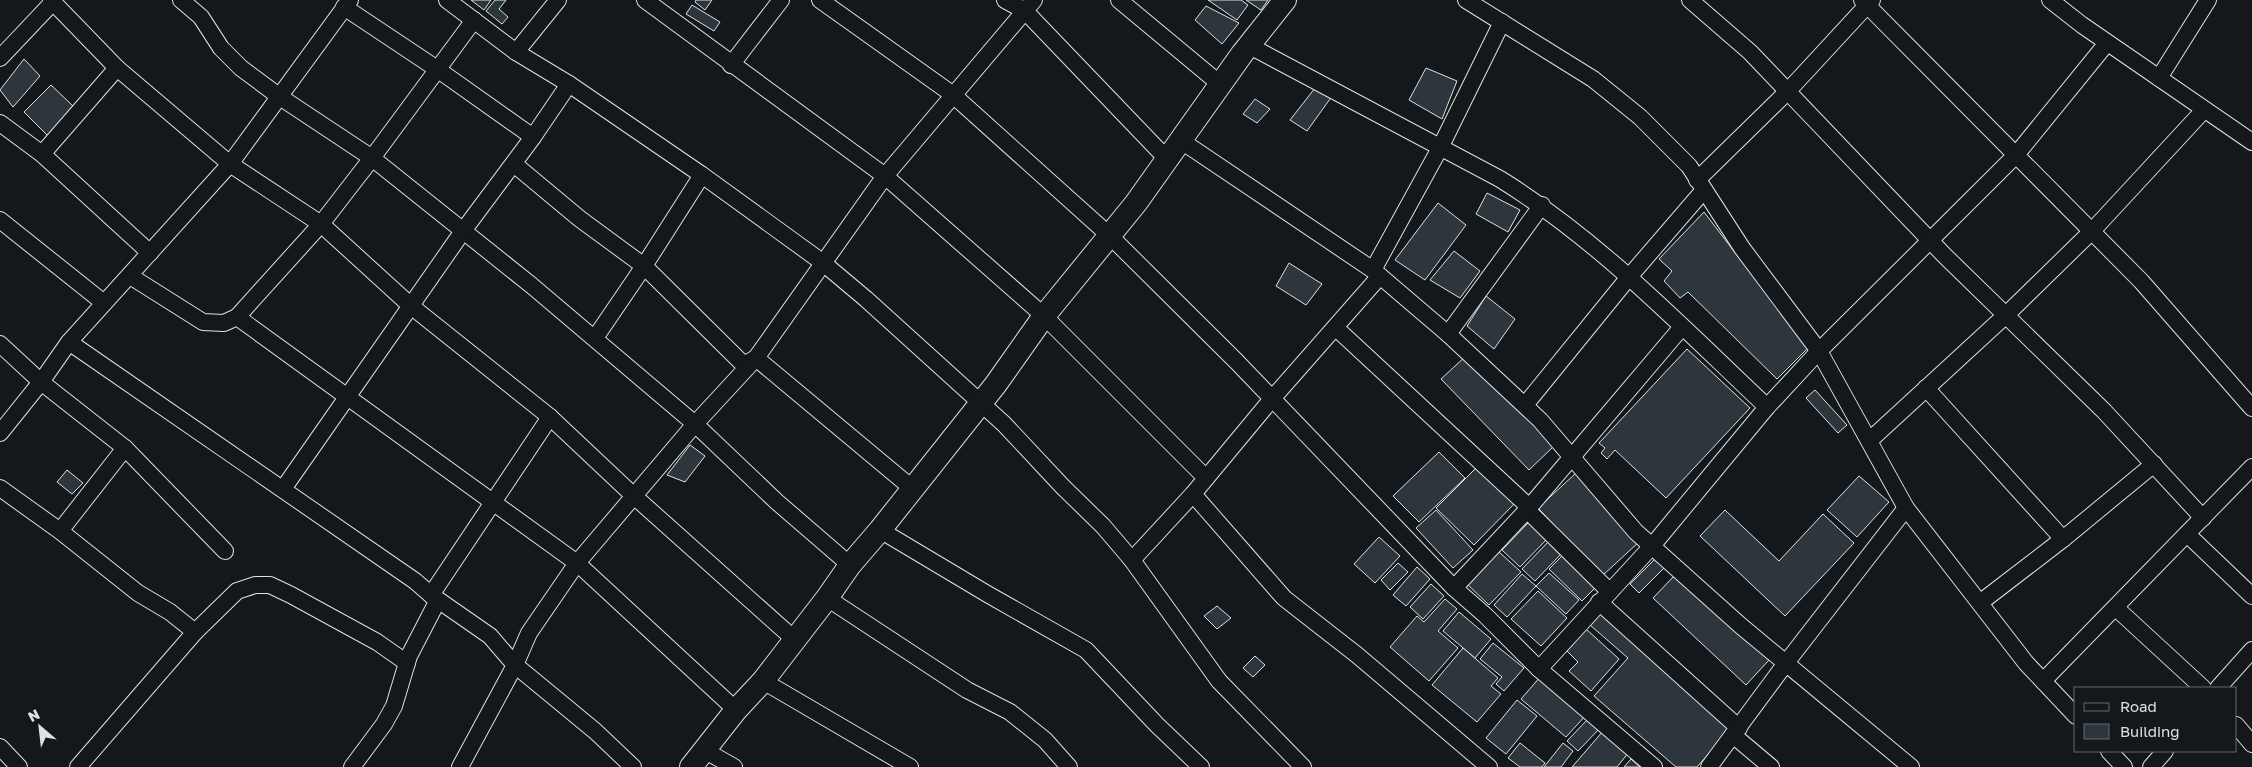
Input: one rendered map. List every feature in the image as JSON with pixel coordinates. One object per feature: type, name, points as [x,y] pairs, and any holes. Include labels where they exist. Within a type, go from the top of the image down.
[{"type":"street","points":[[181,0],[201,17],[221,48],[240,68],[372,158],[464,230],[595,338],[695,424],[777,502],[850,564]]},
{"type":"street","points":[[447,0],[516,52],[570,84],[702,175],[822,262],[1004,424],[1063,487],[1103,526],[1132,560],[1219,681],[1303,767]]},
{"type":"street","points":[[516,52],[558,0]]},
{"type":"street","points":[[645,0],[731,65],[885,176],[1044,316],[1206,478]]},
{"type":"street","points":[[731,65],[781,0]]},
{"type":"street","points":[[820,0],[952,94],[1110,236],[1237,362],[1271,400],[1454,588],[1485,615],[1539,669],[1654,767]]},
{"type":"street","points":[[1005,0],[1029,6],[1166,158]]},
{"type":"street","points":[[1119,0],[1220,84]]},
{"type":"street","points":[[734,767],[698,759],[736,710],[763,681],[827,598],[850,564],[880,530],[981,404],[1044,316],[1136,203],[1166,158],[1248,45],[1285,0]]},
{"type":"street","points":[[1466,0],[1593,79],[1640,117],[1688,166],[1742,248],[1819,351],[1906,508],[1981,602],[2026,663],[2074,714]]},
{"type":"street","points":[[1690,0],[1729,32],[1930,241],[2104,411],[2203,518]]},
{"type":"street","points":[[2050,0],[2107,43],[2252,142]]},
{"type":"street","points":[[0,58],[52,1],[117,68],[230,164],[321,224],[411,306],[550,416],[634,497],[794,639]]},
{"type":"street","points":[[1525,405],[1629,278],[1701,185],[1867,2],[2141,281],[2252,408]]},
{"type":"street","points":[[2159,78],[2201,3]]},
{"type":"street","points":[[0,433],[42,382],[69,342],[230,164],[347,4],[533,138]]},
{"type":"street","points":[[460,767],[515,665],[529,633],[577,564],[695,424],[756,358],[822,262],[885,176],[952,94],[1029,6]]},
{"type":"street","points":[[130,276],[203,322],[224,323],[237,317],[321,224],[474,20]]},
{"type":"street","points":[[1132,560],[1193,494],[1271,400],[1336,328],[1376,273],[1502,22]]},
{"type":"street","points":[[1539,669],[1604,596],[1652,546],[1767,407],[1819,351],[2016,154],[2107,43]]},
{"type":"street","points":[[1248,45],[1500,179],[1542,206],[1574,230],[1629,278],[1767,407]]},
{"type":"street","points":[[42,154],[117,68]]},
{"type":"street","points":[[283,489],[464,230],[533,138],[570,84]]},
{"type":"street","points":[[1870,440],[2006,315],[2092,231],[2204,110]]},
{"type":"street","points":[[0,123],[42,154],[150,253]]},
{"type":"street","points":[[1180,140],[1376,273],[1448,334],[1525,405],[1636,532],[1741,626],[1910,767]]},
{"type":"street","points":[[514,164],[580,219],[644,266],[744,365],[756,358]]},
{"type":"street","points":[[595,338],[702,175]]},
{"type":"street","points":[[1448,334],[1542,206]]},
{"type":"street","points":[[0,220],[104,304]]},
{"type":"street","points":[[237,317],[577,564],[736,710]]},
{"type":"street","points":[[1454,588],[1528,508],[1682,327]]},
{"type":"street","points":[[1336,328],[1528,508],[1604,596],[1771,767]]},
{"type":"street","points":[[69,342],[415,581],[434,598],[490,636],[515,665],[595,731],[633,767]]},
{"type":"street","points":[[0,344],[42,382],[125,448],[225,551]]},
{"type":"street","points":[[756,358],[913,489]]},
{"type":"street","points":[[1926,388],[2063,540]]},
{"type":"street","points":[[352,767],[379,731],[394,706],[409,656],[434,598],[492,503],[550,416]]},
{"type":"street","points":[[60,531],[125,448]]},
{"type":"street","points":[[1981,602],[2063,540],[2154,464]]},
{"type":"street","points":[[2043,681],[2252,467]]},
{"type":"street","points":[[0,488],[60,531],[138,593],[170,612],[195,632]]},
{"type":"street","points":[[1193,494],[1284,598],[1357,655],[1489,767]]},
{"type":"street","points":[[1709,767],[1786,663],[1906,508]]},
{"type":"street","points":[[880,530],[1086,650],[1200,767]]},
{"type":"street","points":[[2187,534],[2252,596]]},
{"type":"street","points":[[78,767],[195,632],[237,591],[255,584],[270,585],[351,628],[407,663]]},
{"type":"street","points":[[827,598],[967,690],[1010,712],[1045,740],[1068,767]]},
{"type":"street","points":[[2116,608],[2202,687]]},
{"type":"street","points":[[2219,687],[2252,650]]},
{"type":"street","points":[[763,681],[910,767]]},
{"type":"street","points":[[2237,726],[2252,744]]},
{"type":"street","points":[[0,747],[19,767]]},
{"type":"street","points":[[2109,752],[2124,767]]},
{"type":"street","points":[[2151,767],[2164,752]]},
{"type":"building","points":[[471,0],[491,0],[484,10]]},
{"type":"building","points":[[495,0],[506,0],[499,9],[508,17],[502,24],[486,11]]},
{"type":"building","points":[[696,0],[712,0],[705,10],[695,2]]},
{"type":"building","points":[[1208,0],[1241,0],[1248,5],[1237,20]]},
{"type":"building","points":[[1246,0],[1268,0],[1261,10]]},
{"type":"building","points":[[692,5],[720,22],[714,31],[686,14]]},
{"type":"building","points":[[1206,6],[1239,23],[1222,44],[1195,20]]},
{"type":"building","points":[[24,59],[40,76],[13,107],[0,90]]},
{"type":"building","points":[[1426,68],[1457,81],[1442,119],[1409,100]]},
{"type":"building","points":[[1319,83],[1335,92],[1307,131],[1290,120]]},
{"type":"building","points":[[51,85],[73,106],[48,136],[24,112]]},
{"type":"building","points":[[1255,99],[1270,109],[1257,123],[1243,114]]},
{"type":"building","points":[[1487,193],[1520,210],[1508,232],[1476,214]]},
{"type":"building","points":[[1438,203],[1466,225],[1425,280],[1395,260]]},
{"type":"building","points":[[1704,212],[1808,348],[1777,379],[1688,292],[1680,298],[1664,281],[1672,271],[1659,259]]},
{"type":"building","points":[[1454,251],[1480,271],[1460,298],[1430,280]]},
{"type":"building","points":[[1289,263],[1322,284],[1306,305],[1276,286]]},
{"type":"building","points":[[1486,296],[1515,319],[1494,349],[1467,326]]},
{"type":"building","points":[[1687,349],[1750,408],[1666,498],[1615,450],[1607,459],[1601,453],[1605,448],[1599,443]]},
{"type":"building","points":[[1467,355],[1555,445],[1529,470],[1441,379]]},
{"type":"building","points":[[1815,390],[1847,425],[1838,433],[1806,398]]},
{"type":"building","points":[[690,445],[705,456],[685,482],[667,475]]},
{"type":"building","points":[[1439,452],[1465,478],[1419,522],[1393,496]]},
{"type":"building","points":[[1479,465],[1516,502],[1474,545],[1436,508]]},
{"type":"building","points":[[67,470],[83,483],[72,494],[57,482]]},
{"type":"building","points":[[1576,473],[1640,541],[1602,576],[1538,508]]},
{"type":"building","points":[[1859,476],[1889,502],[1857,537],[1827,510]]},
{"type":"building","points":[[1436,510],[1473,550],[1453,568],[1416,528]]},
{"type":"building","points":[[1725,510],[1779,561],[1823,514],[1854,543],[1785,616],[1700,536]]},
{"type":"building","points":[[1529,522],[1547,539],[1520,567],[1502,550]]},
{"type":"building","points":[[1379,537],[1400,556],[1375,583],[1354,564]]},
{"type":"building","points":[[1549,541],[1562,553],[1535,581],[1522,569]]},
{"type":"building","points":[[1498,551],[1521,572],[1489,605],[1467,584]]},
{"type":"building","points":[[1564,554],[1596,587],[1582,601],[1549,569]]},
{"type":"building","points":[[1655,559],[1664,568],[1639,593],[1630,584]]},
{"type":"building","points":[[1398,563],[1408,572],[1390,590],[1381,580]]},
{"type":"building","points":[[1417,567],[1430,579],[1406,606],[1393,595]]},
{"type":"building","points":[[1549,573],[1579,600],[1566,614],[1536,586]]},
{"type":"building","points":[[1522,574],[1536,586],[1507,617],[1494,605]]},
{"type":"building","points":[[1676,574],[1769,660],[1746,685],[1653,598]]},
{"type":"building","points":[[1431,584],[1444,596],[1423,619],[1410,607]]},
{"type":"building","points":[[1538,591],[1567,618],[1541,646],[1511,619]]},
{"type":"building","points":[[1445,599],[1457,609],[1438,631],[1458,648],[1429,681],[1390,647],[1417,616],[1424,622]]},
{"type":"building","points":[[1217,606],[1231,618],[1217,629],[1204,616]]},
{"type":"building","points":[[1459,612],[1491,639],[1475,658],[1443,631]]},
{"type":"building","points":[[1601,613],[1732,727],[1697,767],[1676,767],[1594,696],[1628,658],[1590,625]]},
{"type":"building","points":[[1586,629],[1619,659],[1591,691],[1569,671],[1578,662],[1567,651]]},
{"type":"building","points":[[1493,643],[1524,668],[1504,691],[1496,684],[1502,677],[1480,659]]},
{"type":"building","points":[[1463,648],[1498,678],[1491,686],[1501,694],[1477,722],[1432,685]]},
{"type":"building","points":[[1255,656],[1265,665],[1253,677],[1243,668]]},
{"type":"building","points":[[1541,676],[1586,715],[1566,737],[1521,699]]},
{"type":"building","points":[[1517,700],[1537,716],[1506,754],[1486,738]]},
{"type":"building","points":[[1588,719],[1599,729],[1578,751],[1567,741]]},
{"type":"building","points":[[1604,730],[1629,752],[1617,767],[1572,767]]},
{"type":"building","points":[[1520,743],[1545,763],[1542,767],[1520,767],[1508,758]]},
{"type":"building","points":[[1563,743],[1573,751],[1561,767],[1544,767]]},
{"type":"building","points":[[1631,759],[1640,767],[1624,767]]}]
